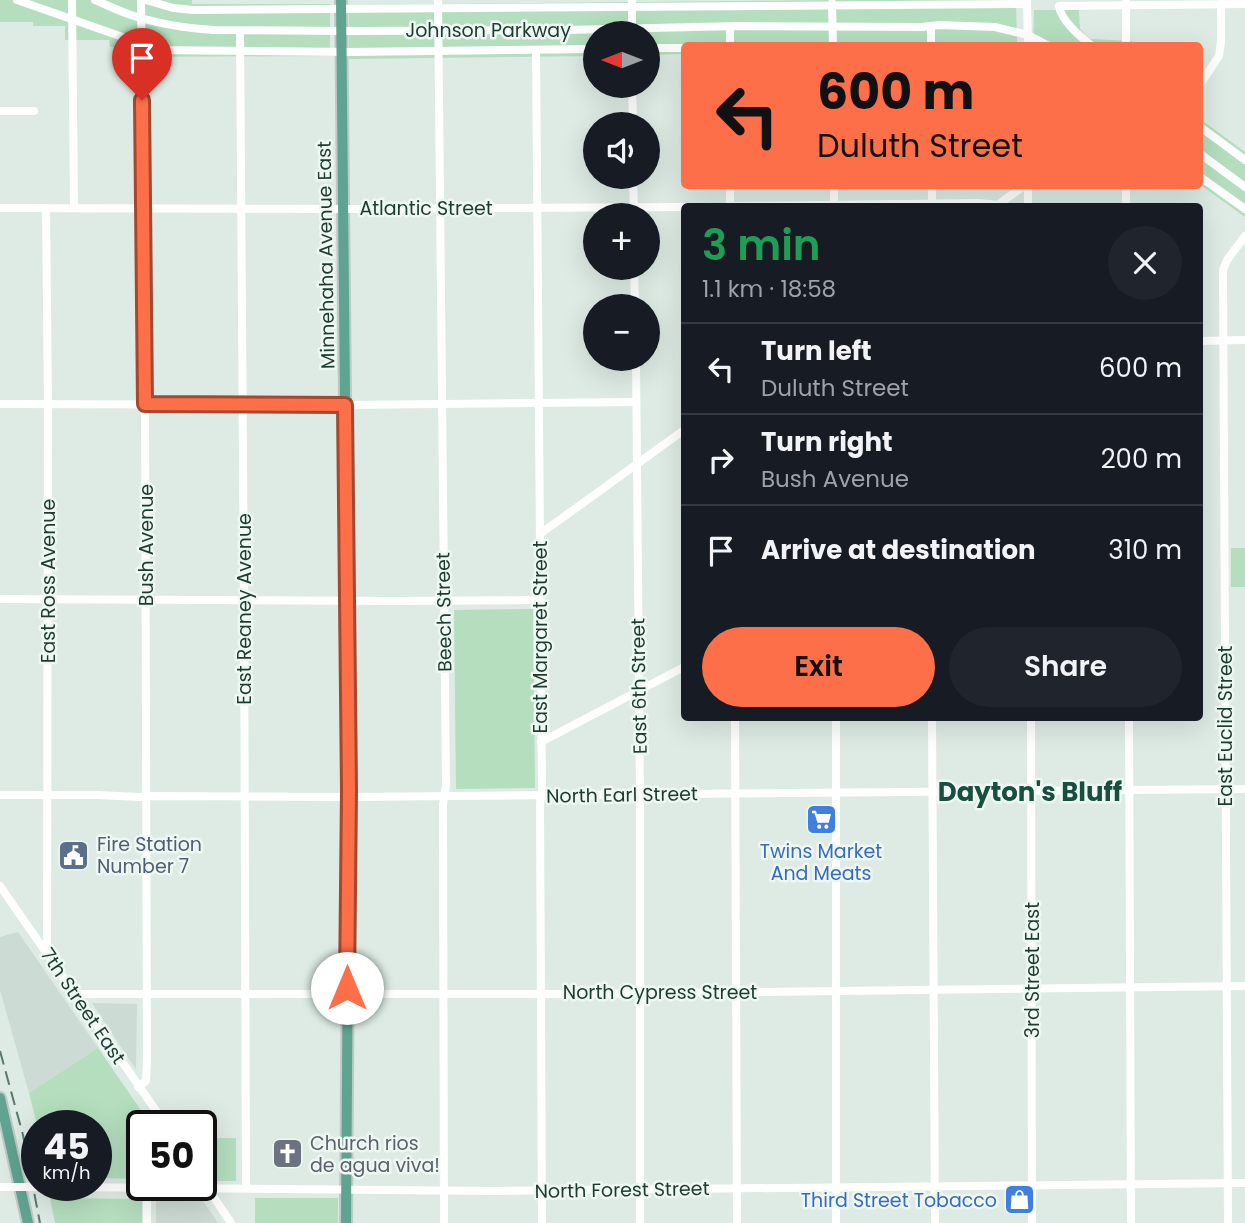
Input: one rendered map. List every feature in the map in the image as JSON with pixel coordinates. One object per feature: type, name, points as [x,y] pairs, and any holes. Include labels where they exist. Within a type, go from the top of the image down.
[{"type":"main road","name":"Minnehaha Avenue East","points":[[341,5],[349,797],[346,1223]]},
{"type":"main road","points":[[0,1098],[28,1223]]},
{"type":"main road","points":[[0,1126],[21,1223]]},
{"type":"street","name":"Johnson Parkway","points":[[17,0],[149,50],[341,52],[583,49]]},
{"type":"street","points":[[72,0],[74,208]]},
{"type":"street","name":"Johnson Parkway","points":[[95,0],[141,18],[180,27],[213,30],[583,31]]},
{"type":"street","name":"Johnson Parkway","points":[[144,0],[173,8],[194,10],[239,5],[1027,2]]},
{"type":"street","name":"Bush Avenue","points":[[138,1087],[146,1081],[147,797],[141,18],[144,0]]},
{"type":"street","points":[[1027,2],[1028,42]]},
{"type":"street","points":[[832,3],[833,42]]},
{"type":"street","points":[[1126,3],[1126,42]]},
{"type":"street","name":"Beech Street","points":[[438,4],[446,786],[444,1223]]},
{"type":"street","points":[[1203,80],[1220,49],[1221,4]]},
{"type":"street","points":[[1089,42],[1069,24],[1058,9],[1061,5],[1245,4]]},
{"type":"street","name":"Johnson Parkway","points":[[660,30],[939,25],[1011,30],[1041,42]]},
{"type":"street","points":[[730,27],[730,42]]},
{"type":"street","points":[[929,42],[931,27]]},
{"type":"street","name":"East Reaney Avenue","points":[[240,31],[246,1188]]},
{"type":"street","points":[[660,48],[681,48]]},
{"type":"street","name":"East Margaret Street","points":[[536,50],[542,1223]]},
{"type":"street","points":[[0,111],[34,111]]},
{"type":"street","points":[[1203,129],[1245,160]]},
{"type":"street","points":[[1203,156],[1245,187]]},
{"type":"street","points":[[1203,179],[1245,209]]},
{"type":"street","points":[[1001,203],[1022,189]]},
{"type":"street","name":"Atlantic Street","points":[[660,209],[681,207]]},
{"type":"street","name":"Atlantic Street","points":[[0,208],[583,209]]},
{"type":"street","name":"East Ross Avenue","points":[[46,208],[47,953]]},
{"type":"street","name":"East Euclid Street","points":[[1228,1223],[1223,270],[1245,236]]},
{"type":"street","points":[[1203,341],[1245,340]]},
{"type":"street","name":"East 6th Street","points":[[636,371],[640,1223]]},
{"type":"street","points":[[0,404],[636,402]]},
{"type":"street","points":[[540,534],[681,432]]},
{"type":"street","points":[[0,599],[540,600]]},
{"type":"street","points":[[541,742],[681,669]]},
{"type":"street","points":[[735,721],[737,1223]]},
{"type":"street","points":[[836,721],[836,1223]]},
{"type":"street","points":[[932,721],[935,1223]]},
{"type":"street","name":"3rd Street East","points":[[1031,721],[1032,1223]]},
{"type":"street","points":[[1129,721],[1131,1223]]},
{"type":"street","name":"North Earl Street","points":[[2,795],[349,797],[1245,789]]},
{"type":"street","name":"7th Street East","points":[[0,886],[155,1110]]},
{"type":"street","name":"North Cypress Street","points":[[75,994],[640,993],[1245,986]]},
{"type":"street","name":"North Forest Street","points":[[217,1189],[541,1191],[1245,1183]]},
{"type":"street","name":"North Forest Street","points":[[0,1187],[126,1188]]},
{"type":"street","points":[[147,1201],[147,1223]]},
{"type":"street","points":[[216,1201],[231,1223]]},
{"type":"shaded area","points":[[18,932],[98,1048],[29,1093],[0,990],[0,937]]},
{"type":"shaded area","points":[[92,1003],[137,1004],[136,1069],[131,1062]]},
{"type":"shaded area","points":[[156,1201],[203,1201],[218,1223],[156,1223]]},
{"type":"green space","points":[[0,0],[192,0],[192,4],[330,4],[330,56],[130,57],[129,47],[110,47],[109,40],[65,40],[65,26],[0,22]]},
{"type":"green space","points":[[1016,0],[1017,42],[681,42],[681,54],[660,55],[660,21],[583,21],[583,56],[349,59],[349,5]]},
{"type":"green space","points":[[1034,10],[1079,10],[1080,29],[1090,39],[1132,41],[1132,42],[1033,42]]},
{"type":"green space","points":[[1203,121],[1245,152],[1245,217],[1203,187]]},
{"type":"green space","points":[[1231,548],[1245,548],[1245,587],[1231,587]]},
{"type":"green space","points":[[533,609],[535,788],[456,789],[454,610]]},
{"type":"green space","points":[[98,1048],[141,1110],[126,1110],[126,1179],[112,1178],[112,1110],[33,1110],[29,1093]]},
{"type":"green space","points":[[217,1138],[236,1138],[236,1181],[217,1181]]},
{"type":"green space","points":[[255,1198],[338,1198],[338,1223],[255,1223]]},
{"type":"green space","points":[[112,1199],[142,1201],[142,1223],[55,1223],[51,1201],[112,1201]]},
{"type":"railway","points":[[0,1051],[23,1135],[40,1223]]},
{"type":"place","name":"Twins Market And Meats","points":[[821,820]]},
{"type":"place","name":"Fire Station Number 7","points":[[74,855]]},
{"type":"place","name":"Church rios de agua viva!","points":[[287,1154]]},
{"type":"place","name":"Third Street Tobacco","points":[[1020,1200]]},
{"type":"district","name":"Dayton's Bluff","points":[[1030,792]]},
{"type":"route","points":[[142,100],[145,404],[345,405],[349,790],[347,988]]}]
